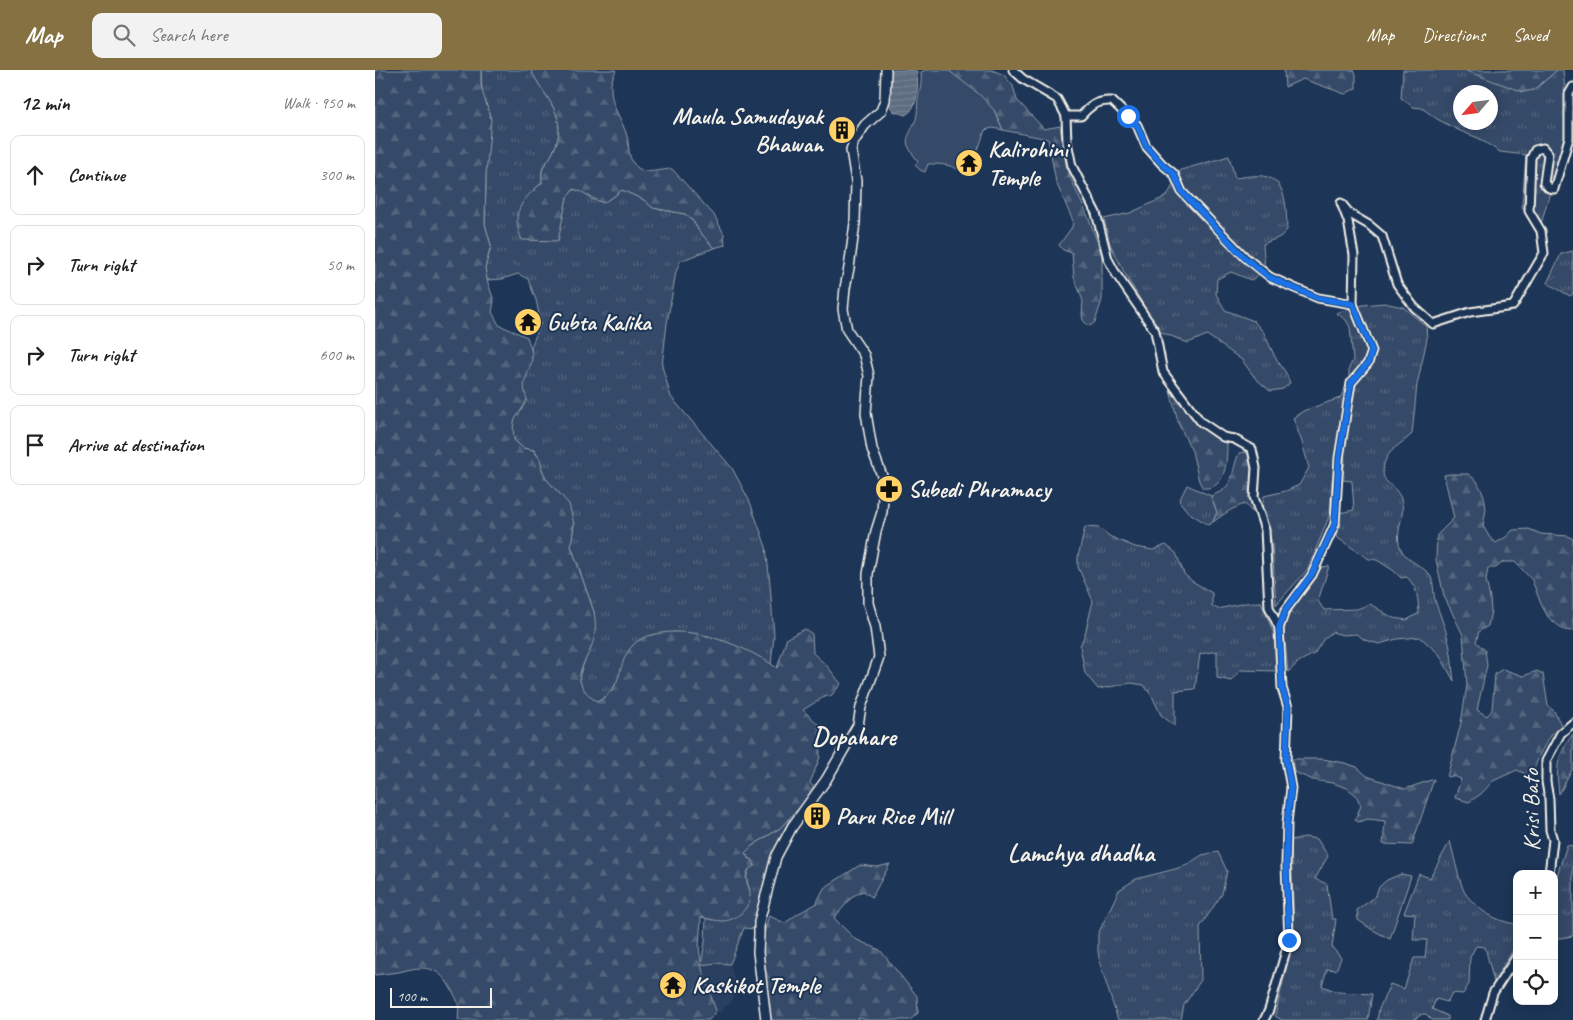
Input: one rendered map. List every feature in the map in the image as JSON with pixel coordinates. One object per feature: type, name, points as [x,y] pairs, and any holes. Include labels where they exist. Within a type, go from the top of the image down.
[{"type":"street","points":[[766,1020],[758,952],[759,922],[776,857],[792,827],[826,780],[858,725],[861,707],[879,657],[875,627],[868,603],[867,588],[876,531],[883,512],[884,481],[872,449],[866,413],[869,376],[867,367],[864,355],[847,330],[843,308],[855,223],[856,181],[851,150],[854,141],[865,125],[881,111],[885,100],[886,70]]},
{"type":"street","points":[[1013,70],[1023,79],[1057,100],[1066,116],[1067,142],[1072,166],[1097,213],[1108,259],[1155,331],[1163,372],[1201,422],[1223,437],[1235,439],[1252,449],[1256,468],[1254,497],[1265,530],[1269,607],[1279,628]]},
{"type":"street","points":[[1264,1020],[1269,1010],[1289,940],[1286,864],[1287,823],[1291,788],[1286,760],[1288,706],[1282,688],[1279,628],[1285,611],[1312,574],[1335,524],[1339,458],[1351,383],[1368,363],[1372,351],[1353,304],[1354,255],[1348,221],[1341,203],[1350,214],[1369,225],[1382,236],[1397,284],[1414,308],[1433,324],[1470,312],[1513,306],[1544,253],[1541,231],[1529,211],[1531,158],[1535,150],[1543,148],[1548,154],[1544,183],[1549,188],[1555,189],[1569,138],[1573,87]]},
{"type":"street","points":[[1066,116],[1081,116],[1089,107],[1101,100],[1112,100],[1137,125],[1146,146],[1174,174],[1182,192],[1245,258],[1269,277],[1291,287],[1318,298],[1353,304]]},
{"type":"street","name":"Krisi Bato","points":[[1549,870],[1553,840],[1550,830],[1546,761],[1561,733],[1573,723]]},
{"type":"street","points":[[1485,1020],[1493,993],[1514,960]]},
{"type":"shaded area","points":[[891,70],[915,70],[917,72],[915,102],[910,112],[905,115],[893,111],[888,102]]},
{"type":"shaded area","points":[[730,964],[736,991],[732,1001],[720,1012],[716,1011],[701,965]]},
{"type":"green space","points":[[375,70],[481,70],[481,87],[491,119],[486,175],[485,224],[491,246],[485,268],[494,301],[492,312],[499,325],[527,337],[531,349],[531,363],[524,386],[527,399],[514,421],[514,440],[523,448],[533,450],[540,459],[542,470],[547,480],[569,504],[574,524],[571,546],[595,619],[593,643],[581,668],[580,676],[581,684],[586,693],[597,702],[606,696],[616,682],[627,652],[633,645],[648,636],[668,632],[699,634],[716,639],[753,653],[777,668],[787,638],[805,629],[812,634],[813,653],[828,667],[841,684],[830,697],[827,695],[803,710],[819,725],[820,757],[810,783],[816,790],[780,828],[752,846],[745,853],[748,858],[753,860],[755,866],[749,869],[746,876],[750,897],[746,907],[739,915],[729,920],[724,921],[701,917],[699,947],[702,969],[716,1011],[709,1020],[458,1020],[458,1002],[440,974],[421,968],[375,975]]},
{"type":"green space","points":[[481,70],[531,70],[554,108],[559,128],[558,139],[553,152],[544,165],[542,183],[533,190],[562,220],[567,197],[574,189],[585,192],[592,200],[613,197],[622,190],[644,200],[653,208],[685,214],[694,221],[699,231],[714,248],[680,261],[676,272],[667,323],[662,366],[671,397],[732,468],[750,502],[766,547],[774,636],[771,664],[741,648],[708,636],[674,632],[627,656],[613,688],[597,702],[581,686],[579,676],[595,634],[594,612],[571,546],[574,524],[562,496],[547,480],[542,470],[540,459],[534,450],[523,448],[514,440],[513,435],[514,420],[522,410],[524,379],[532,357],[531,347],[541,323],[536,300],[528,279],[518,274],[502,279],[487,280],[485,268],[491,246],[485,224],[486,176]]},
{"type":"green space","points":[[531,70],[616,70],[611,84],[611,95],[627,136],[634,165],[646,171],[672,169],[714,215],[724,234],[725,245],[714,248],[693,221],[685,214],[653,208],[644,200],[622,190],[603,203],[574,189],[567,197],[558,241],[522,240],[517,223],[520,208],[528,195],[542,183],[543,168],[553,152],[558,139],[559,128],[554,108]]},
{"type":"green space","points":[[926,70],[948,70],[979,94],[994,110],[1003,130],[993,128],[985,130],[972,167],[959,170],[948,165],[928,164],[925,172],[915,165],[918,161],[909,148],[907,140],[917,117],[921,72]]},
{"type":"green space","points":[[948,70],[992,70],[1004,75],[1013,86],[1017,100],[1044,129],[1060,126],[1067,170],[1089,219],[1102,255],[1102,300],[1095,322],[1090,326],[1083,320],[1083,301],[1074,277],[1072,253],[1063,250],[1059,245],[1072,227],[1073,221],[1056,182],[1048,139],[1003,130],[994,110]]},
{"type":"green space","points":[[1284,70],[1354,70],[1356,74],[1356,88],[1345,94],[1303,79],[1285,87]]},
{"type":"green space","points":[[1403,70],[1464,70],[1534,90],[1557,70],[1563,70],[1566,102],[1566,135],[1541,224],[1530,222],[1522,206],[1526,155],[1500,152],[1478,138],[1458,130],[1498,130],[1498,85],[1453,85],[1453,127],[1422,108],[1413,107],[1401,98]]},
{"type":"green space","points":[[1464,70],[1557,70],[1534,90],[1523,92]]},
{"type":"green space","points":[[1229,156],[1235,178],[1263,176],[1274,180],[1282,191],[1286,207],[1287,230],[1280,237],[1263,244],[1264,265],[1261,273],[1251,280],[1231,272],[1217,279],[1216,294],[1225,310],[1254,321],[1264,333],[1290,383],[1283,389],[1270,391],[1255,378],[1242,360],[1207,335],[1188,343],[1159,331],[1125,274],[1110,244],[1104,219],[1130,213],[1167,196],[1181,170]]},
{"type":"green space","points":[[1573,251],[1573,294],[1570,296],[1547,283],[1561,254]]},
{"type":"green space","points":[[1384,303],[1403,307],[1426,326],[1427,339],[1417,385],[1412,434],[1389,454],[1383,471],[1386,480],[1401,499],[1402,512],[1398,538],[1399,545],[1405,555],[1425,570],[1432,579],[1435,600],[1449,644],[1454,681],[1439,654],[1420,637],[1397,639],[1379,644],[1365,640],[1356,634],[1343,635],[1332,632],[1323,640],[1314,654],[1300,661],[1288,672],[1284,631],[1288,614],[1322,567],[1329,566],[1318,601],[1324,610],[1357,609],[1370,604],[1393,618],[1407,620],[1419,613],[1418,598],[1411,581],[1407,577],[1401,578],[1377,560],[1369,559],[1336,537],[1340,526],[1339,513],[1354,510],[1352,481],[1342,480],[1345,460],[1341,432],[1332,480],[1330,514],[1308,569],[1276,605],[1272,543],[1262,508],[1264,496],[1286,491],[1299,485],[1309,468],[1293,418],[1303,411],[1340,398],[1349,381],[1349,368],[1353,360],[1350,327],[1346,320],[1336,313],[1363,305]]},
{"type":"green space","points":[[1170,391],[1198,425],[1227,442],[1224,472],[1217,484],[1211,487],[1203,488],[1199,481],[1192,451],[1179,425]]},
{"type":"green space","points":[[1245,452],[1251,457],[1252,512],[1245,504],[1232,509],[1213,522],[1217,512],[1211,496],[1225,488],[1231,479],[1239,453]]},
{"type":"green space","points":[[1468,474],[1477,481],[1484,496],[1486,509],[1483,526],[1490,538],[1496,543],[1513,530],[1529,529],[1541,534],[1568,536],[1573,539],[1573,631],[1564,630],[1548,617],[1532,580],[1515,562],[1503,562],[1496,568],[1488,568],[1486,580],[1491,611],[1488,626],[1479,631],[1476,642],[1485,650],[1487,665],[1477,710],[1487,716],[1492,710],[1495,674],[1503,669],[1523,676],[1537,671],[1543,674],[1548,706],[1554,711],[1561,725],[1542,749],[1532,777],[1517,770],[1493,781],[1481,794],[1469,802],[1455,798],[1461,779],[1452,776],[1447,777],[1461,723],[1467,685],[1463,635],[1444,596],[1436,560],[1437,535],[1454,518],[1444,475]]},
{"type":"green space","points":[[1187,485],[1211,496],[1217,512],[1213,522],[1208,525],[1188,512],[1179,501]]},
{"type":"green space","points":[[1085,527],[1099,528],[1111,537],[1135,547],[1153,550],[1166,545],[1176,553],[1184,574],[1212,593],[1212,606],[1218,609],[1245,603],[1261,602],[1274,634],[1276,671],[1240,670],[1231,681],[1217,678],[1217,651],[1200,654],[1195,689],[1175,691],[1175,726],[1161,715],[1144,685],[1131,683],[1098,689],[1085,673],[1080,646],[1093,601],[1078,567],[1078,557]]},
{"type":"green space","points":[[1573,734],[1573,768],[1559,794],[1558,762]]},
{"type":"green space","points":[[1292,759],[1323,759],[1345,763],[1357,767],[1367,776],[1405,789],[1434,779],[1412,845],[1383,844],[1385,821],[1368,819],[1358,822],[1355,819],[1361,806],[1356,795],[1347,788],[1333,783],[1313,780],[1294,772]]},
{"type":"green space","points":[[790,818],[772,858],[763,886],[759,900],[756,929],[744,928],[730,964],[701,965],[705,942],[706,918],[712,920],[750,890],[747,875],[753,861],[745,853],[752,846],[780,828]]},
{"type":"green space","points":[[1305,837],[1317,839],[1328,856],[1315,879],[1327,884],[1332,919],[1336,919],[1332,947],[1341,958],[1336,970],[1327,969],[1322,986],[1338,992],[1372,994],[1368,1020],[1282,1020],[1275,1016],[1294,935],[1291,840]]},
{"type":"green space","points":[[1450,841],[1465,893],[1481,910],[1502,921],[1513,923],[1513,950],[1494,982],[1485,947],[1476,946],[1470,957],[1469,984],[1463,994],[1452,993],[1447,1002],[1436,999],[1432,1009],[1448,1016],[1448,1020],[1432,1020],[1426,1014],[1422,1014],[1413,1020],[1377,1020],[1379,1009],[1390,984],[1404,989],[1414,958],[1425,958],[1427,940],[1413,940],[1415,914],[1404,913],[1419,874],[1430,878]]},
{"type":"green space","points":[[1567,845],[1573,846],[1573,936],[1558,938],[1558,915],[1558,872]]},
{"type":"green space","points":[[1218,852],[1227,871],[1222,894],[1200,927],[1201,980],[1184,1005],[1181,1020],[1118,1020],[1100,964],[1098,934],[1119,890],[1136,879],[1175,869],[1187,865],[1202,855]]},
{"type":"green space","points":[[890,864],[872,897],[863,891],[853,896],[834,918],[855,939],[880,950],[917,996],[918,1013],[910,1020],[868,1020],[859,1018],[856,1020],[770,1020],[762,968],[763,943],[769,916],[785,923],[816,904],[824,888],[860,865],[877,867]]},
{"type":"green space","points":[[1401,874],[1411,876],[1390,939],[1358,920],[1357,910],[1375,897],[1379,887],[1387,880]]},
{"type":"place","name":"Maula Samudayak Bhawan","points":[[842,130]]},
{"type":"place","name":"Kalirohini Temple","points":[[969,163]]},
{"type":"place","name":"Gubta Kalika","points":[[528,322]]},
{"type":"place","name":"Subedi Phramacy","points":[[889,489]]},
{"type":"place","name":"Paru Rice Mill","points":[[817,816]]},
{"type":"place","name":"Kaskikot Temple","points":[[673,985]]},
{"type":"district","name":"Dopahare","points":[[854,737]]},
{"type":"district","name":"Lamchya dhadha","points":[[1081,853]]},
{"type":"route","points":[[1128,116],[1137,125],[1146,146],[1174,174],[1182,192],[1245,258],[1269,277],[1291,287],[1318,298],[1353,304],[1372,351],[1368,363],[1351,383],[1339,458],[1335,524],[1312,574],[1285,611],[1279,628],[1282,688],[1288,706],[1286,760],[1291,788],[1286,840],[1290,923],[1289,940]]}]
